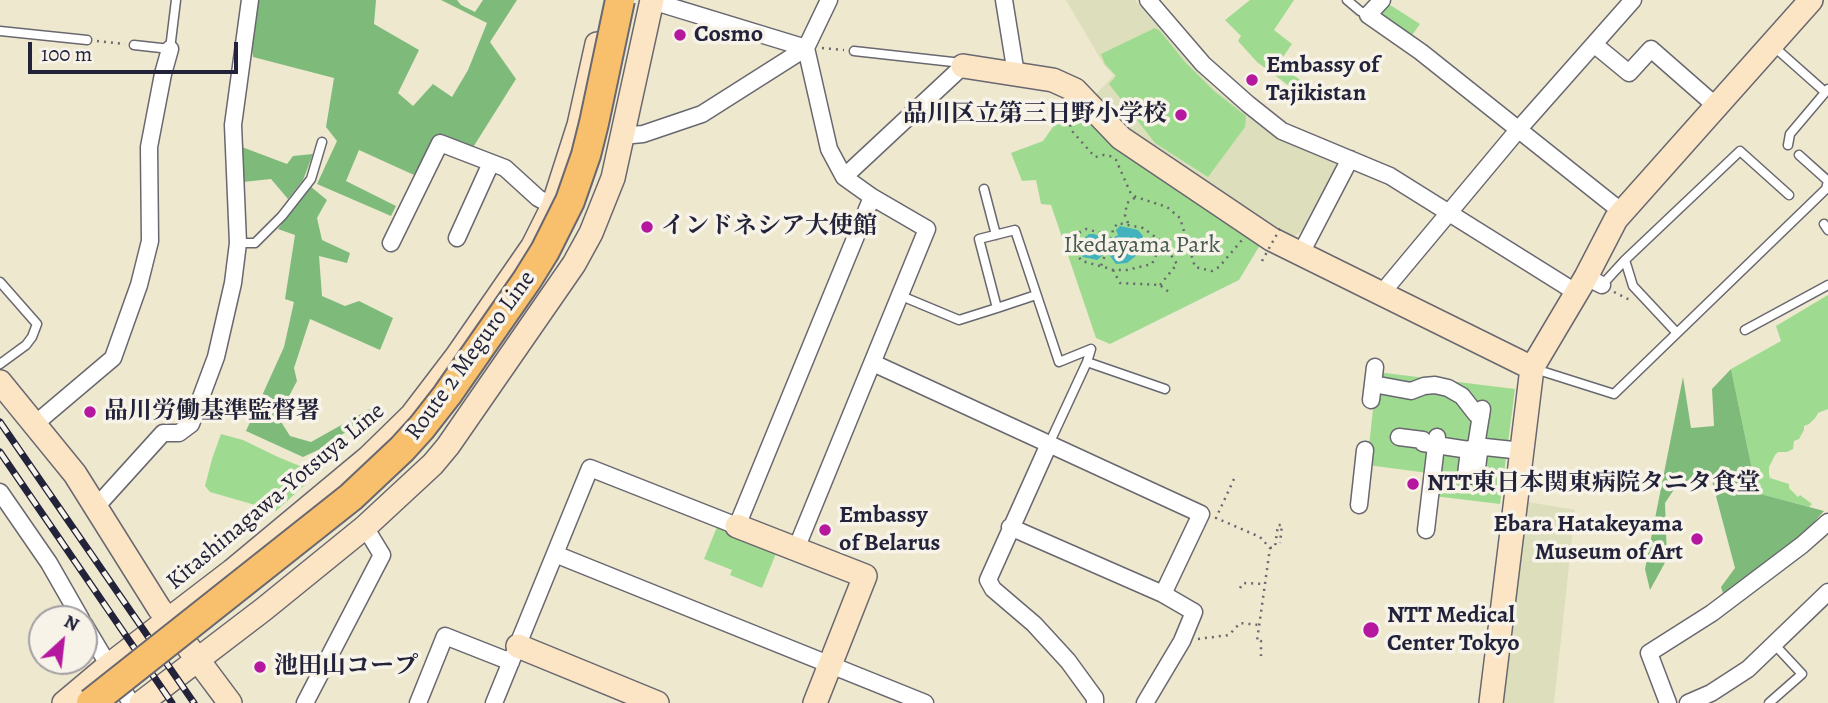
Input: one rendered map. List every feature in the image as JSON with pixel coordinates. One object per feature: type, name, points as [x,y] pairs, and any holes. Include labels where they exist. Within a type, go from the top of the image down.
[{"type":"highway","name":"Route 2 Meguro Line","points":[[91,703],[351,497],[402,449],[439,406],[527,280],[545,251],[569,201],[586,155],[620,0]]},
{"type":"highway","name":"Route 2 Meguro Line","points":[[116,703],[362,509],[416,461],[445,427],[542,289],[586,208],[647,0]]},
{"type":"street","points":[[96,507],[163,433],[179,433],[191,424],[216,357],[233,282],[238,243],[233,125],[250,0]]},
{"type":"street","name":"Kitashinagawa-Yotsuya Line","points":[[64,703],[232,571],[369,457],[412,415],[457,356],[533,246],[553,206],[579,125],[606,0]]},
{"type":"street","points":[[141,703],[365,527],[441,455],[574,264],[591,233],[613,178],[647,0],[806,48]]},
{"type":"street","points":[[622,136],[643,134],[702,114],[806,48],[829,0]]},
{"type":"street","points":[[1004,0],[1016,74]]},
{"type":"street","points":[[1149,0],[1203,64],[1282,131],[1390,176],[1449,212],[1588,285]]},
{"type":"street","points":[[1382,0],[1368,15],[1421,52],[1622,212]]},
{"type":"street","points":[[1381,294],[1518,130],[1633,0]]},
{"type":"street","points":[[1491,703],[1532,368],[1588,285],[1616,219],[1811,0]]},
{"type":"street","points":[[1595,45],[1629,73],[1651,49],[1716,106]]},
{"type":"street","points":[[796,550],[927,229],[844,177],[830,149],[806,48]]},
{"type":"street","points":[[35,424],[113,358],[139,285],[150,241],[149,147],[170,49]]},
{"type":"street","points":[[844,177],[963,66],[1053,80],[1075,90],[1129,144],[1271,239],[1532,368]]},
{"type":"street","points":[[391,243],[440,142],[505,168],[538,198],[553,206]]},
{"type":"street","points":[[1301,253],[1350,159]]},
{"type":"street","points":[[457,238],[491,163]]},
{"type":"street","points":[[737,526],[872,197]]},
{"type":"street","points":[[873,363],[1201,514],[1163,594]]},
{"type":"street","points":[[1375,367],[1372,392],[1394,396],[1435,385],[1448,388],[1462,396],[1476,414],[1481,412],[1472,448]]},
{"type":"street","points":[[0,382],[75,474],[159,608],[230,703]]},
{"type":"street","points":[[1399,437],[1423,440],[1423,443],[1436,441],[1472,448],[1522,451]]},
{"type":"street","points":[[1426,530],[1436,441]]},
{"type":"street","points":[[1049,444],[988,580],[993,589],[1034,624],[1068,662],[1095,698],[1095,703]]},
{"type":"street","points":[[1359,505],[1365,450]]},
{"type":"street","points":[[494,703],[590,468],[866,576],[815,703]]},
{"type":"street","points":[[0,492],[49,563],[73,605]]},
{"type":"street","points":[[1668,703],[1649,653],[1712,614],[1828,522]]},
{"type":"street","points":[[305,703],[382,555],[365,527]]},
{"type":"street","points":[[1010,527],[1163,594],[1194,612],[1182,641],[1145,703]]},
{"type":"street","points":[[555,554],[925,703]]},
{"type":"street","points":[[1688,703],[1713,698],[1748,669],[1828,592]]},
{"type":"street","points":[[418,703],[445,636],[515,654],[657,703]]},
{"type":"street","points":[[98,648],[131,703]]},
{"type":"lane","points":[[134,45],[170,49],[176,0]]},
{"type":"lane","points":[[1347,0],[1368,15]]},
{"type":"lane","points":[[0,31],[87,40]]},
{"type":"lane","points":[[1771,44],[1826,90],[1790,134],[1788,145]]},
{"type":"lane","points":[[854,51],[953,62],[963,66]]},
{"type":"lane","points":[[238,243],[256,243],[282,216],[311,178],[322,142]]},
{"type":"lane","points":[[1588,285],[1625,260],[1740,151],[1789,195]]},
{"type":"lane","points":[[1532,368],[1614,394],[1826,188],[1828,181],[1799,155]]},
{"type":"lane","points":[[984,189],[996,235]]},
{"type":"lane","points":[[998,308],[979,239],[1015,230],[1059,362],[1091,349],[1049,444]]},
{"type":"lane","points":[[1625,260],[1633,286],[1676,332]]},
{"type":"lane","points":[[0,282],[37,324],[26,345],[0,364]]},
{"type":"lane","points":[[1745,330],[1828,285]]},
{"type":"lane","points":[[899,295],[959,320],[1037,295]]},
{"type":"lane","points":[[1087,362],[1165,389]]},
{"type":"lane","points":[[1769,703],[1802,674],[1774,644]]},
{"type":"path","points":[[87,40],[134,45]]},
{"type":"path","points":[[806,48],[854,51]]},
{"type":"path","points":[[1075,90],[1069,121],[1072,131],[1095,157],[1104,155],[1116,160],[1130,194],[1167,207],[1180,218],[1195,267],[1212,271],[1219,267],[1254,227]]},
{"type":"path","points":[[1128,223],[1125,215],[1127,203],[1136,197]]},
{"type":"path","points":[[1101,267],[1113,229],[1118,223],[1128,223],[1143,228],[1162,242],[1177,264],[1160,285]]},
{"type":"path","points":[[1262,261],[1282,225]]},
{"type":"path","points":[[1112,236],[1086,229],[1080,232],[1076,246],[1077,255],[1082,261],[1101,267],[1127,270],[1152,264],[1162,242]]},
{"type":"path","points":[[1162,242],[1186,238]]},
{"type":"path","points":[[1113,270],[1120,283],[1160,285],[1170,293]]},
{"type":"path","points":[[1234,479],[1216,518],[1260,537],[1270,548]]},
{"type":"path","points":[[1270,548],[1275,547],[1278,525],[1282,525],[1280,543]]},
{"type":"path","points":[[1261,656],[1261,641],[1257,641],[1270,548]]},
{"type":"path","points":[[1240,588],[1243,583],[1265,584]]},
{"type":"path","points":[[1182,641],[1228,635],[1240,623],[1259,625]]},
{"type":"shaded area","name":"品川区立第三日野小学校","points":[[1066,0],[1135,0],[1216,90],[1281,138],[1340,161],[1304,229],[1293,237],[1269,226],[1130,135],[1095,95],[1114,75],[1104,65]]},
{"type":"shaded area","points":[[1522,501],[1575,510],[1554,703],[1497,703]]},
{"type":"green space","points":[[257,0],[376,0],[374,24],[419,50],[398,93],[413,106],[433,84],[452,97],[468,70],[487,23],[441,0],[457,0],[475,12],[483,0],[517,0],[490,42],[516,79],[472,149],[435,137],[414,175],[359,150],[346,181],[396,206],[391,216],[317,184],[337,141],[326,127],[334,78],[253,57],[251,42]]},
{"type":"green space","points":[[1250,0],[1294,0],[1274,30],[1292,44],[1278,64],[1307,85],[1300,94],[1257,62],[1238,41],[1241,36],[1225,20]]},
{"type":"green space","points":[[1387,3],[1420,24],[1410,38],[1376,15]]},
{"type":"green space","points":[[1155,28],[1214,91],[1246,116],[1245,127],[1208,177],[1155,143],[1109,84],[1116,76],[1105,64],[1101,54]]},
{"type":"green space","name":"Ikedayama Park","points":[[1081,106],[1263,240],[1239,280],[1110,344],[1096,338],[1051,205],[1041,204],[1036,180],[1022,181],[1011,153],[1043,141],[1055,124]]},
{"type":"green space","points":[[242,147],[287,164],[293,156],[313,154],[303,180],[288,199],[271,179],[243,182]]},
{"type":"green space","points":[[310,186],[327,200],[317,218],[322,240],[350,253],[347,263],[319,256],[322,296],[345,306],[359,301],[393,318],[380,350],[310,319],[294,368],[297,381],[278,417],[290,436],[311,442],[377,405],[331,444],[303,457],[246,431],[284,347],[294,302],[285,299],[295,235],[278,229]]},
{"type":"green space","points":[[1828,295],[1828,409],[1818,413],[1804,426],[1799,439],[1794,441],[1793,449],[1778,452],[1769,467],[1770,478],[1789,484],[1789,488],[1798,497],[1800,495],[1812,504],[1809,507],[1757,493],[1731,369],[1781,341],[1776,326]]},
{"type":"green space","points":[[1731,369],[1757,493],[1824,511],[1800,538],[1724,596],[1721,587],[1735,568],[1712,481],[1679,482],[1665,503],[1667,559],[1650,590],[1645,569],[1683,377],[1691,428],[1714,426],[1712,389]]},
{"type":"green space","points":[[1377,372],[1515,389],[1500,504],[1434,496],[1436,474],[1367,465]]},
{"type":"green space","points":[[221,434],[243,440],[312,471],[306,484],[276,511],[210,492],[205,486]]},
{"type":"green space","points":[[717,527],[777,551],[762,588],[730,575],[732,570],[704,559]]},
{"type":"water","points":[[1120,226],[1138,230],[1143,236],[1137,255],[1127,263],[1116,264],[1107,252],[1097,260],[1083,257],[1079,253],[1080,242],[1089,234],[1112,239],[1118,235],[1116,230]]},
{"type":"railway","points":[[0,422],[194,703]]},
{"type":"railway","points":[[0,452],[172,703]]},
{"type":"place","name":"Cosmo","points":[[680,35]]},
{"type":"place","name":"Embassy of Tajikistan","points":[[1252,80]]},
{"type":"place","name":"品川区立第三日野小学校","points":[[1181,115]]},
{"type":"place","name":"インドネシア大使館","points":[[647,227]]},
{"type":"place","name":"品川労働基準監督署","points":[[90,412]]},
{"type":"place","name":"NTT東日本関東病院タニタ食堂","points":[[1413,484]]},
{"type":"place","name":"Embassy of Belarus","points":[[825,530]]},
{"type":"place","name":"Ebara Hatakeyama Museum of Art","points":[[1697,539]]},
{"type":"place","name":"NTT Medical Center Tokyo","points":[[1371,630]]},
{"type":"place","name":"池田山コープ","points":[[260,667]]}]
